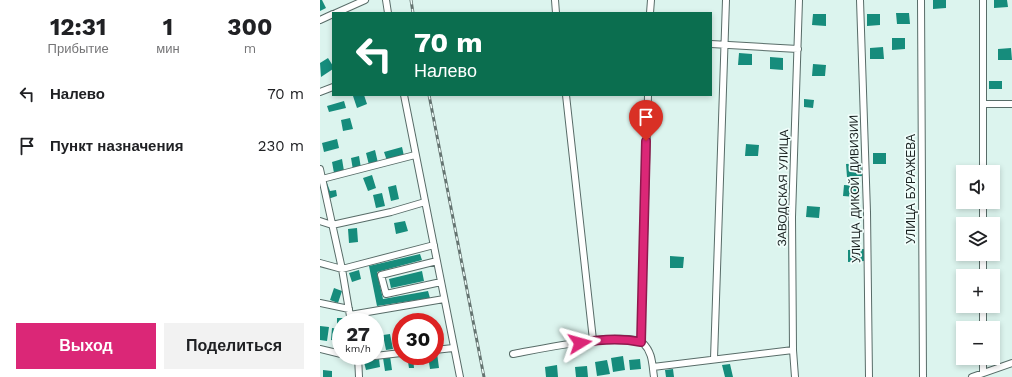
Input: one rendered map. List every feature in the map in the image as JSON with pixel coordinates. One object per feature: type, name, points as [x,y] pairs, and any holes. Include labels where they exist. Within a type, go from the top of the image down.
[{"type":"street","points":[[338,12],[365,0]]},
{"type":"street","points":[[386,0],[388,12]]},
{"type":"street","points":[[554,0],[556,12]]},
{"type":"street","points":[[650,12],[651,0]]},
{"type":"street","points":[[714,359],[726,0]]},
{"type":"street","name":"ЗАВОДСКАЯ УЛИЦА","points":[[795,377],[793,350],[792,217],[799,0]]},
{"type":"street","name":"УЛИЦА ДИКОЙ ДИВИЗИИ","points":[[860,0],[867,212],[869,377]]},
{"type":"street","name":"УЛИЦА БУРАЖЕВА","points":[[921,0],[923,377]]},
{"type":"street","points":[[983,0],[983,165]]},
{"type":"street","points":[[320,20],[332,14]]},
{"type":"street","points":[[712,44],[798,49]]},
{"type":"street","points":[[320,92],[332,87]]},
{"type":"street","points":[[404,96],[415,155],[426,202],[453,348],[460,377]]},
{"type":"street","points":[[566,96],[593,340]]},
{"type":"street","points":[[641,342],[648,96]]},
{"type":"street","points":[[983,104],[1012,104]]},
{"type":"street","points":[[322,179],[415,155]]},
{"type":"street","points":[[320,171],[350,312]]},
{"type":"street","points":[[320,222],[332,225],[391,212],[426,202]]},
{"type":"street","points":[[320,263],[342,269],[434,245]]},
{"type":"street","points":[[437,261],[381,275],[386,294],[441,282]]},
{"type":"street","points":[[320,303],[350,312],[444,299]]},
{"type":"street","points":[[513,354],[593,340],[628,339],[641,342],[651,352],[654,377]]},
{"type":"street","points":[[444,349],[453,348]]},
{"type":"street","points":[[320,349],[332,352]]},
{"type":"street","points":[[653,367],[793,350]]},
{"type":"street","points":[[972,377],[1012,362]]},
{"type":"street","points":[[359,365],[360,377]]},
{"type":"street","points":[[984,365],[984,373]]},
{"type":"building","points":[[320,0],[322,0],[326,8],[320,11]]},
{"type":"building","points":[[933,0],[946,0],[946,8],[933,9]]},
{"type":"building","points":[[994,0],[1007,0],[1008,7],[994,8]]},
{"type":"building","points":[[896,13],[909,13],[910,24],[897,24]]},
{"type":"building","points":[[813,14],[826,14],[826,26],[812,25]]},
{"type":"building","points":[[867,14],[880,14],[880,25],[867,26]]},
{"type":"building","points":[[892,38],[905,38],[905,49],[892,50]]},
{"type":"building","points":[[883,47],[884,59],[870,59],[870,48]]},
{"type":"building","points":[[1011,48],[1012,60],[998,60],[998,49]]},
{"type":"building","points":[[739,53],[752,54],[752,65],[738,65]]},
{"type":"building","points":[[770,57],[783,58],[783,70],[770,69]]},
{"type":"building","points":[[328,58],[332,64],[332,70],[321,77],[320,63]]},
{"type":"building","points":[[813,64],[826,65],[825,76],[812,76]]},
{"type":"building","points":[[989,81],[1002,81],[1002,89],[989,89]]},
{"type":"building","points":[[353,96],[364,96],[367,104],[357,108]]},
{"type":"building","points":[[804,99],[814,100],[813,108],[804,107]]},
{"type":"building","points":[[344,101],[346,108],[329,112],[327,106]]},
{"type":"building","points":[[350,118],[353,129],[343,131],[341,120]]},
{"type":"building","points":[[337,139],[339,148],[324,152],[322,143]]},
{"type":"building","points":[[746,144],[759,145],[758,156],[745,156]]},
{"type":"building","points":[[402,147],[404,156],[387,161],[384,152]]},
{"type":"building","points":[[375,150],[378,163],[369,165],[366,153]]},
{"type":"building","points":[[873,153],[886,153],[886,164],[873,164]]},
{"type":"building","points":[[359,156],[361,168],[353,170],[351,158]]},
{"type":"building","points":[[342,159],[344,171],[334,173],[332,162]]},
{"type":"building","points":[[861,163],[862,176],[847,177],[846,164]]},
{"type":"building","points":[[372,175],[376,188],[368,191],[363,178]]},
{"type":"building","points":[[327,183],[330,191],[336,190],[337,196],[328,199],[325,184]]},
{"type":"building","points":[[396,185],[399,199],[391,201],[388,187]]},
{"type":"building","points":[[844,185],[857,186],[856,197],[843,196]]},
{"type":"building","points":[[382,193],[385,206],[376,208],[373,195]]},
{"type":"building","points":[[807,206],[820,207],[819,218],[806,217]]},
{"type":"building","points":[[405,221],[408,231],[396,234],[394,223]]},
{"type":"building","points":[[357,228],[358,242],[349,243],[348,229]]},
{"type":"building","points":[[864,249],[864,261],[848,262],[848,250]]},
{"type":"building","points":[[420,254],[422,260],[377,272],[383,299],[428,291],[430,298],[377,306],[369,266]]},
{"type":"building","points":[[670,256],[684,257],[683,268],[670,268]]},
{"type":"building","points":[[359,270],[361,279],[352,282],[349,273]]},
{"type":"building","points":[[422,271],[424,281],[391,288],[389,279]]},
{"type":"building","points":[[334,288],[342,291],[338,303],[330,300]]},
{"type":"building","points":[[320,326],[329,327],[327,341],[320,340]]},
{"type":"building","points":[[390,334],[392,349],[386,350],[384,335]]},
{"type":"building","points":[[390,356],[392,370],[385,371],[384,358]]},
{"type":"building","points":[[623,356],[625,370],[613,372],[611,358]]},
{"type":"building","points":[[640,359],[641,369],[630,370],[629,360]]},
{"type":"building","points":[[607,360],[610,374],[597,376],[595,362]]},
{"type":"building","points":[[730,364],[733,377],[725,377],[722,365]]},
{"type":"building","points":[[365,365],[380,365],[380,367],[366,370]]},
{"type":"building","points":[[408,365],[414,365],[414,368],[409,368]]},
{"type":"building","points":[[429,365],[439,365],[439,368],[430,369]]},
{"type":"building","points":[[557,365],[558,377],[546,377],[545,367]]},
{"type":"building","points":[[587,366],[588,377],[576,377],[575,367]]},
{"type":"building","points":[[673,369],[674,377],[666,377],[665,370]]},
{"type":"building","points":[[323,370],[332,371],[332,377],[323,377]]},
{"type":"railway","points":[[411,0],[413,12]]},
{"type":"railway","points":[[429,96],[484,377]]},
{"type":"route","points":[[580,343],[607,339],[628,339],[641,342],[646,141]]}]
